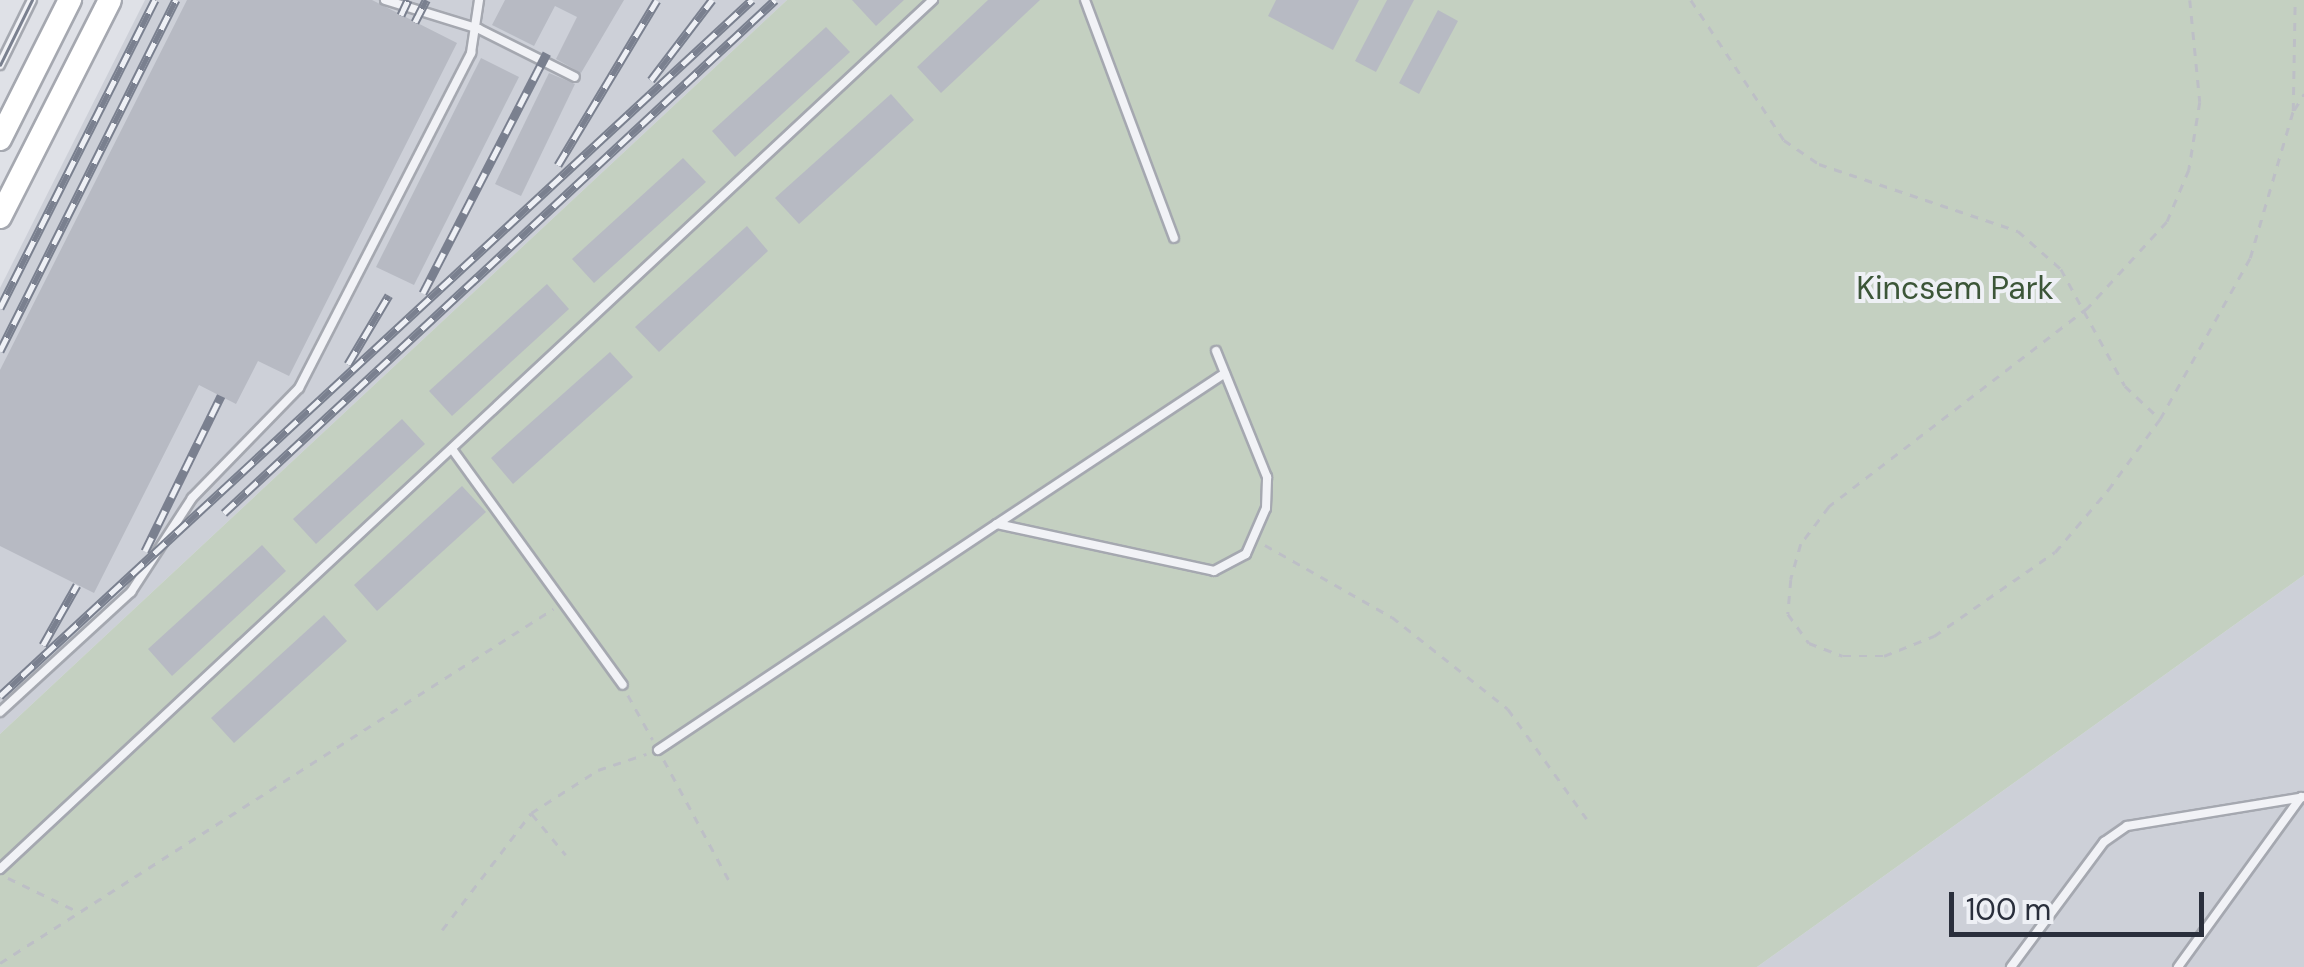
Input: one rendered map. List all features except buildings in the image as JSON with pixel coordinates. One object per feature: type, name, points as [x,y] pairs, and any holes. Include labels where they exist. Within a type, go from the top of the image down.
[{"type":"main road","points":[[0,139],[70,0]]},
{"type":"main road","points":[[0,217],[110,0]]},
{"type":"lane","points":[[0,64],[32,0]]},
{"type":"lane","points":[[384,0],[478,29],[575,77]]},
{"type":"lane","points":[[0,712],[143,578],[200,488],[299,388],[478,29],[479,0]]},
{"type":"lane","points":[[0,871],[933,0]]},
{"type":"lane","points":[[1086,0],[1174,238]]},
{"type":"lane","points":[[997,524],[1214,571],[1258,537],[1266,477],[1216,351]]},
{"type":"lane","points":[[658,750],[1224,373]]},
{"type":"lane","points":[[452,448],[623,684]]},
{"type":"lane","points":[[2196,967],[2181,963],[2302,797]]},
{"type":"lane","points":[[2011,967],[2104,842],[2127,826],[2302,797]]},
{"type":"path","points":[[1691,0],[1784,140],[1819,164],[2018,230],[2088,308],[2126,386],[2160,419]]},
{"type":"path","points":[[2190,0],[2200,102],[2189,170],[2167,222],[2088,308],[1829,507],[1801,544],[1788,614],[1808,643],[1842,656],[1884,656],[1934,636],[2055,552],[2160,419],[2250,258],[2293,111],[2295,0]]},
{"type":"path","points":[[2293,111],[2304,94]]},
{"type":"path","points":[[1258,537],[1280,562],[1392,617],[1508,709],[1588,819]]},
{"type":"path","points":[[0,963],[78,911],[246,812],[508,630],[569,606]]},
{"type":"path","points":[[623,684],[730,880]]},
{"type":"path","points":[[442,930],[532,813],[598,770],[658,750]]},
{"type":"path","points":[[532,813],[566,855]]},
{"type":"path","points":[[0,871],[78,911]]},
{"type":"shaded area","points":[[145,0],[787,0],[0,734],[0,288]]},
{"type":"shaded area","points":[[2304,575],[2304,967],[1757,967]]},
{"type":"green space","name":"Kincsem Park","points":[[787,0],[2304,0],[2304,575],[1757,967],[0,967],[0,734]]},
{"type":"tram line","points":[[0,65],[32,0]]},
{"type":"railway","points":[[0,308],[155,0]]},
{"type":"railway","points":[[0,351],[176,0]]},
{"type":"railway","points":[[401,15],[408,0]]},
{"type":"railway","points":[[415,22],[426,0]]},
{"type":"railway","points":[[558,165],[657,0]]},
{"type":"railway","points":[[651,80],[712,0]]},
{"type":"railway","points":[[0,696],[752,0]]},
{"type":"railway","points":[[224,513],[775,0]]},
{"type":"railway","points":[[423,293],[547,53]]},
{"type":"railway","points":[[348,364],[389,295]]},
{"type":"railway","points":[[145,551],[221,396]]},
{"type":"railway","points":[[43,645],[77,585]]}]
